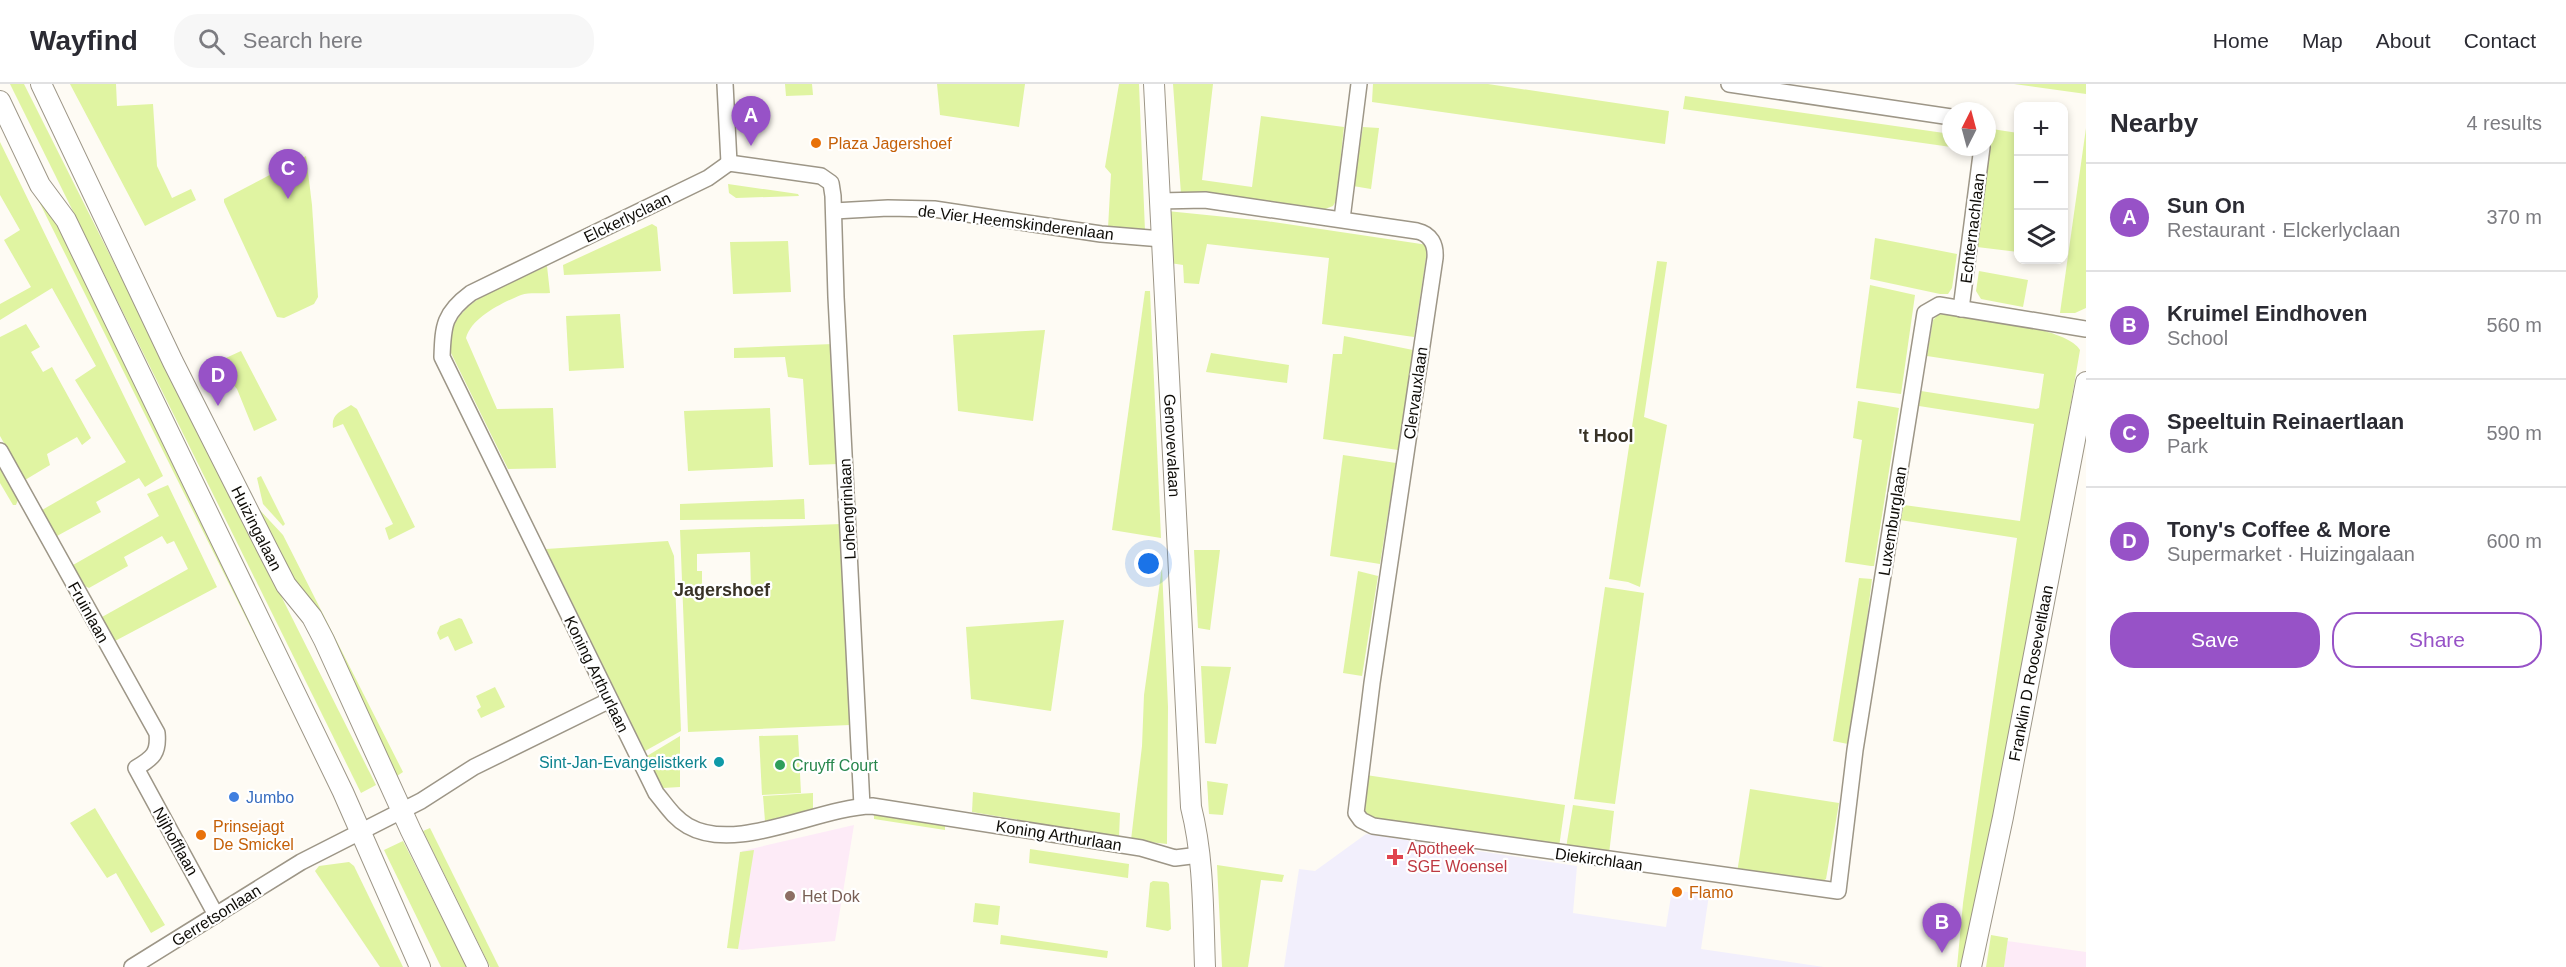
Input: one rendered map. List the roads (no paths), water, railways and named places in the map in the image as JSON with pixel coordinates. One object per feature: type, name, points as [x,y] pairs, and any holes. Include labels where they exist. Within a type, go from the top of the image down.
[{"type":"main road","name":"Huizingalaan","points":[[40,84],[173,362],[286,585],[312,617],[324,640],[400,806],[478,967]]},
{"type":"main road","name":"Genovevalaan","points":[[1154,84],[1191,807],[1186,830],[1205,967]]},
{"type":"main road","points":[[0,101],[40,185],[66,220],[343,792],[420,967]]},
{"type":"main road","name":"Franklin D Rooseveltlaan","points":[[1972,966],[2086,382]]},
{"type":"main road","name":"Genovevalaan","points":[[1191,853],[1193,967]]},
{"type":"street","points":[[725,84],[729,163],[821,176],[831,183],[834,211]]},
{"type":"street","points":[[1342,219],[1359,84]]},
{"type":"street","points":[[1729,84],[1942,116]]},
{"type":"street","name":"Echternachlaan","points":[[1961,309],[1981,156]]},
{"type":"street","name":"Elckerlyclaan","points":[[441,357],[442,329],[449,312],[471,293],[708,178],[729,163]]},
{"type":"street","name":"Clervauxlaan","points":[[1159,201],[1205,200],[1423,232],[1436,249],[1355,808],[1361,820]]},
{"type":"street","name":"de Vier Heemskinderenlaan","points":[[834,211],[888,208],[934,209],[1101,234],[1162,239]]},
{"type":"street","name":"Lohengrinlaan","points":[[834,211],[836,297],[862,806]]},
{"type":"street","name":"Luxemburglaan","points":[[1838,891],[1855,750],[1925,313],[1939,305],[2086,329]]},
{"type":"street","name":"Koning Arthurlaan","points":[[441,357],[656,793],[673,814],[687,826],[702,832],[734,836],[862,806],[1141,848],[1175,858],[1191,853]]},
{"type":"street","name":"Fruinlaan","points":[[0,451],[157,733],[158,747],[150,760],[136,768]]},
{"type":"street","name":"Gerretsonlaan","points":[[132,967],[301,862],[328,840],[400,806],[433,784],[451,781],[610,700]]},
{"type":"street","name":"Nijhofflaan","points":[[136,768],[216,915]]},
{"type":"street","name":"Diekirchlaan","points":[[1361,820],[1373,826],[1448,838],[1838,891]]},
{"type":"place","name":"Plaza Jagershoef","points":[[816,143]]},
{"type":"place","name":"Sun On","points":[[751,146]]},
{"type":"place","name":"Speeltuin Reinaertlaan","points":[[288,199]]},
{"type":"place","name":"Tony's Coffee & More","points":[[218,406]]},
{"type":"place","name":"Sint-Jan-Evangelistkerk","points":[[719,762]]},
{"type":"place","name":"Cruyff Court","points":[[780,765]]},
{"type":"place","name":"Jumbo","points":[[234,797]]},
{"type":"place","name":"Prinsejagt De Smickel","points":[[201,835]]},
{"type":"place","name":"Apotheek SGE Woensel","points":[[1395,857]]},
{"type":"place","name":"Flamo","points":[[1677,892]]},
{"type":"place","name":"Het Dok","points":[[790,896]]},
{"type":"place","name":"Kruimel Eindhoven","points":[[1942,953]]},
{"type":"district","name":"'t Hool","points":[[1606,436]]},
{"type":"district","name":"Jagershoef","points":[[722,590]]}]
